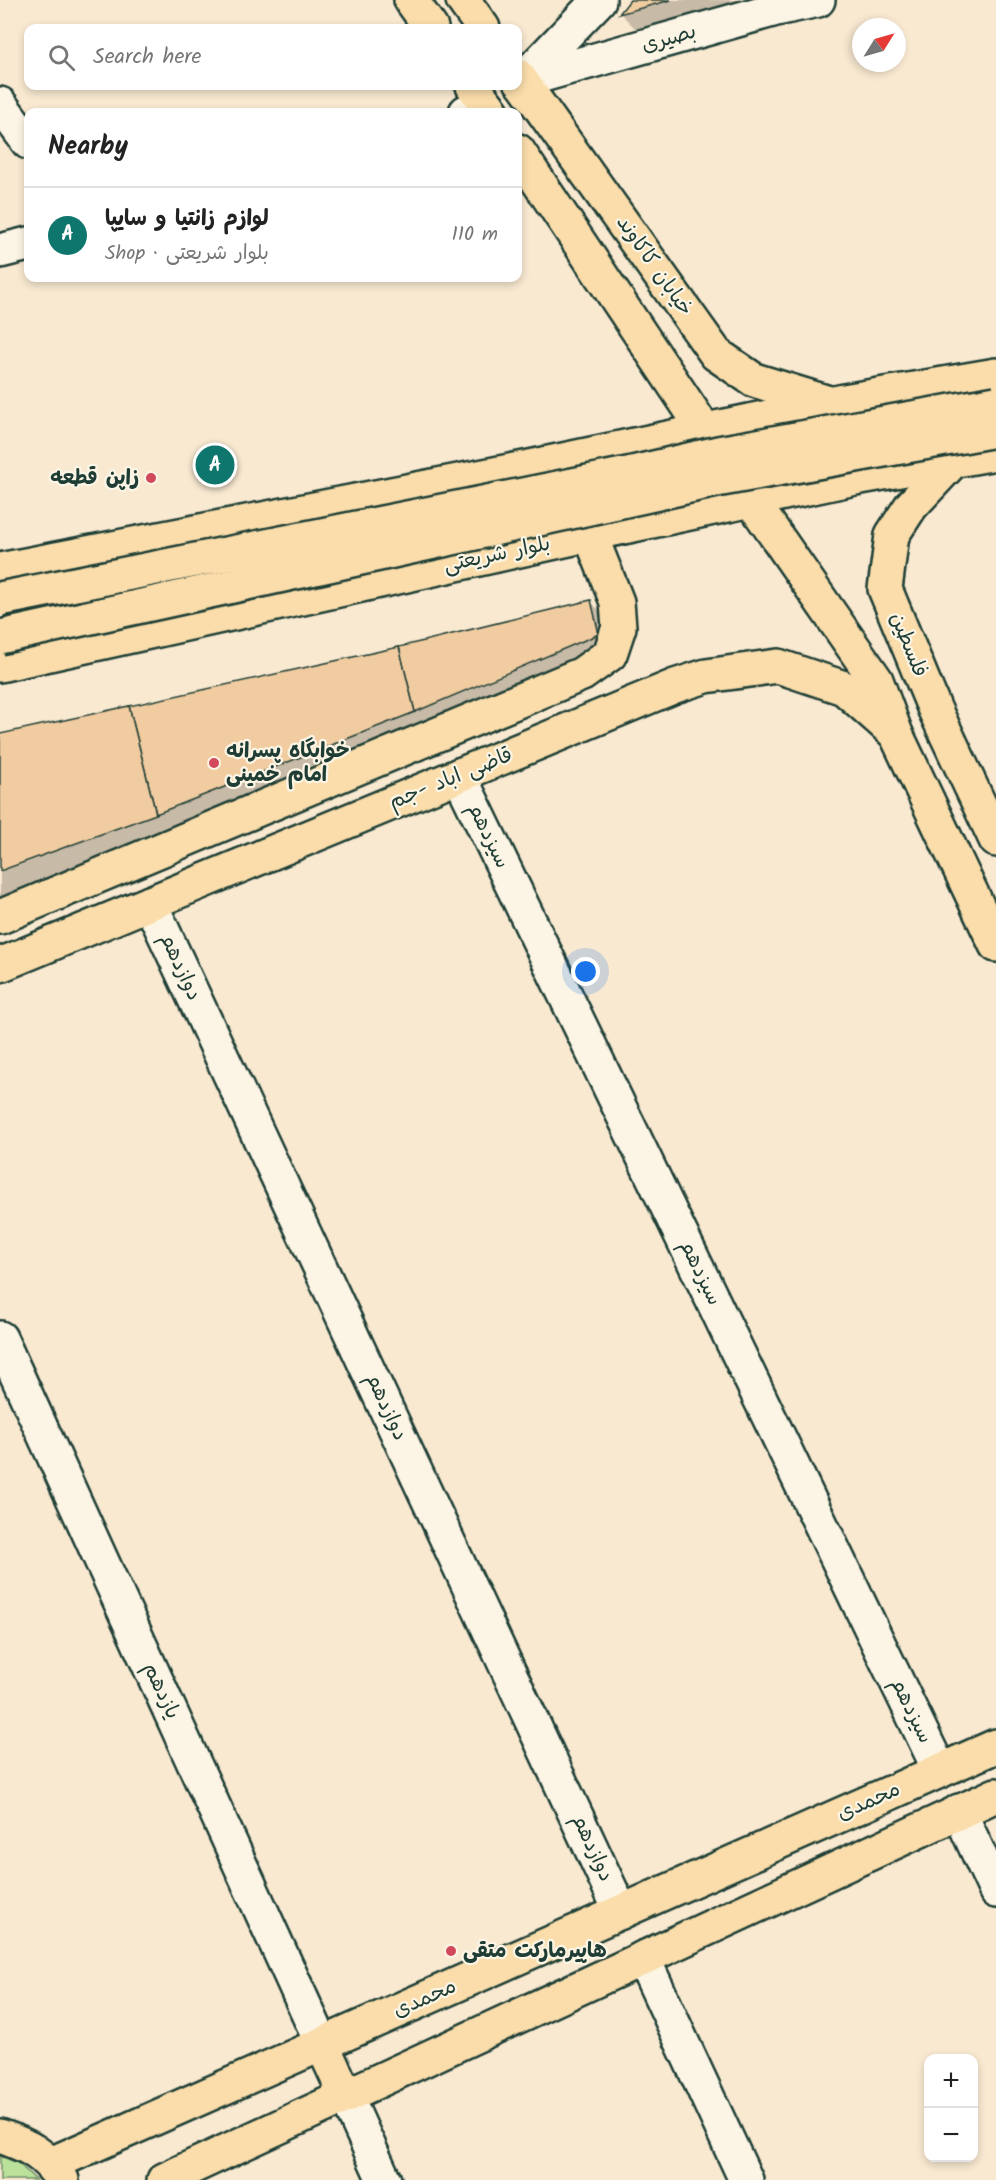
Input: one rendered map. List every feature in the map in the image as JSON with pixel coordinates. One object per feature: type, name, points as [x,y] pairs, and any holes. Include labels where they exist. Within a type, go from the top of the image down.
[{"type":"main road","points":[[411,0],[428,24]]},
{"type":"main road","points":[[463,0],[480,24]]},
{"type":"main road","name":"خیابان کاکاوند","points":[[522,83],[716,354],[754,380],[830,404]]},
{"type":"main road","points":[[522,157],[752,501],[876,680],[896,735],[996,945]]},
{"type":"main road","points":[[0,570],[525,468],[830,404],[996,375]]},
{"type":"main road","name":"فلسطین","points":[[954,382],[971,389],[982,401],[988,417],[986,435],[977,449],[959,459],[911,506],[892,535],[885,589],[935,710],[996,840]]},
{"type":"main road","points":[[0,599],[628,474],[718,453],[996,403]]},
{"type":"main road","points":[[0,636],[722,479],[996,430]]},
{"type":"main road","points":[[0,917],[582,674],[610,654],[619,627],[617,602],[597,522],[587,510],[580,481],[583,468],[591,453]]},
{"type":"main road","name":"بلوار شریعتی","points":[[0,664],[600,532],[855,478],[996,453]]},
{"type":"main road","points":[[525,468],[537,474],[548,484],[554,497],[556,511],[553,525],[546,537],[536,546]]},
{"type":"main road","name":"قاضی اباد -جم","points":[[0,965],[675,686],[706,676],[778,666],[844,688],[896,735]]},
{"type":"main road","name":"محمدی","points":[[57,2172],[322,2044],[996,1746]]},
{"type":"main road","points":[[940,1771],[959,1811]]},
{"type":"main road","points":[[164,2180],[996,1794]]},
{"type":"main road","points":[[621,1912],[643,1958]]},
{"type":"main road","points":[[322,2044],[346,2096]]},
{"type":"main road","points":[[0,2136],[26,2145],[57,2172]]},
{"type":"street","points":[[522,76],[599,0]]},
{"type":"street","name":"بصیری","points":[[522,78],[773,4],[818,0]]},
{"type":"street","points":[[0,104],[24,137]]},
{"type":"street","points":[[0,251],[24,245]]},
{"type":"street","name":"سیزدهم","points":[[459,776],[940,1771]]},
{"type":"street","name":"دوازدهم","points":[[150,903],[621,1912]]},
{"type":"street","name":"یازدهم","points":[[0,1338],[322,2044]]},
{"type":"street","points":[[959,1811],[996,1891]]},
{"type":"street","points":[[643,1958],[746,2180]]},
{"type":"street","points":[[346,2096],[384,2180]]},
{"type":"green space","points":[[0,2156],[18,2163],[36,2180],[0,2180]]},
{"type":"building","points":[[630,0],[671,0],[619,14]]},
{"type":"building","points":[[591,600],[599,634],[415,712],[399,647]]},
{"type":"building","name":"خوابگاه پسرانه امام خمینی","points":[[399,647],[415,712],[156,814],[129,706]]},
{"type":"building","points":[[129,706],[156,814],[0,871],[0,734]]},
{"type":"place","name":"لوازم زانتیا و سایپا","points":[[215,465]]},
{"type":"place","name":"زاپن قطعه","points":[[151,478]]},
{"type":"place","name":"خوابگاه پسرانه امام خمینی","points":[[214,763]]},
{"type":"place","name":"هاپیرمارکت متقی","points":[[451,1951]]}]
